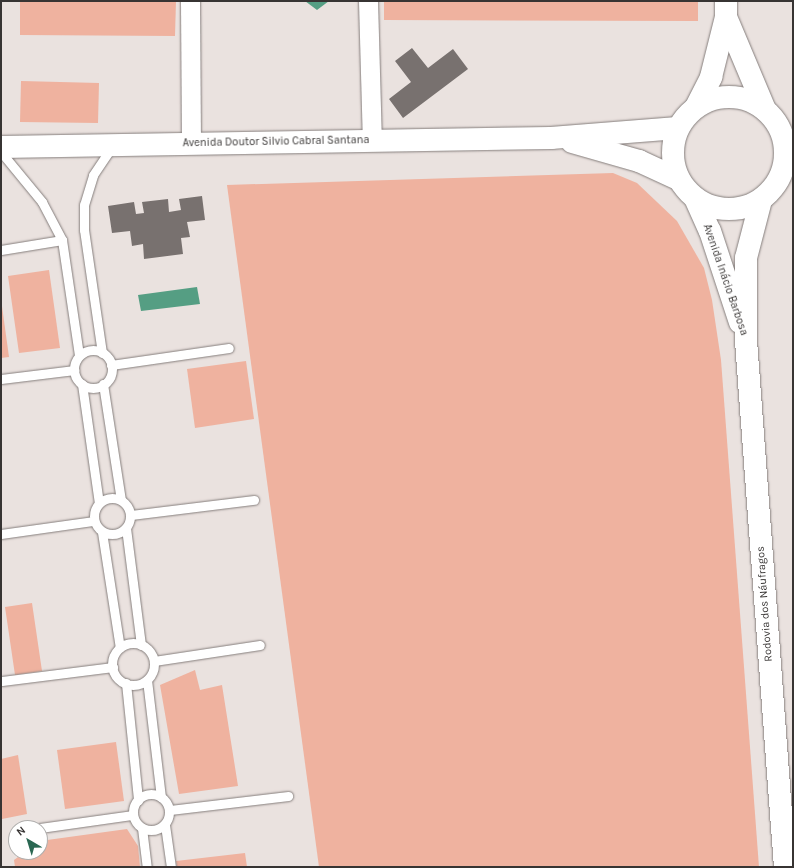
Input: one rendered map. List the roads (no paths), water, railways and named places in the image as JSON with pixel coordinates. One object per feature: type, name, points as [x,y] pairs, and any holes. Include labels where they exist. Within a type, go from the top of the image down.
[{"type":"main road","points":[[726,9],[743,63],[765,110],[782,134],[785,148],[780,177],[761,200],[727,209],[695,198],[678,179],[672,154],[678,128],[696,107],[711,77],[726,9]]},
{"type":"main road","points":[[696,107],[724,97],[739,97],[765,110]]},
{"type":"main road","name":"Avenida Doutor Silvio Cabral Santana","points":[[1,147],[551,138],[678,128]]},
{"type":"main road","name":"Avenida Doutor Silvio Cabral Santana","points":[[551,138],[602,149],[678,179]]},
{"type":"main road","name":"Avenida Inácio Barbosa","points":[[695,198],[710,231],[746,341]]},
{"type":"main road","name":"Avenida Inácio Barbosa","points":[[746,341],[746,258],[761,200]]},
{"type":"main road","name":"Rodovia dos Náufragos","points":[[746,341],[785,867]]},
{"type":"street","points":[[190,1],[191,143]]},
{"type":"street","points":[[368,1],[372,140]]},
{"type":"lane","points":[[82,384],[93,388],[103,384],[110,376],[111,365],[102,353],[84,230],[84,205],[93,175],[113,146]]},
{"type":"lane","points":[[1,152],[42,202],[62,240],[80,355],[74,370]]},
{"type":"lane","points":[[1,250],[62,240]]},
{"type":"lane","points":[[111,365],[229,348]]},
{"type":"lane","points":[[80,355],[90,350],[102,353]]},
{"type":"lane","points":[[1,379],[74,370]]},
{"type":"lane","points":[[74,370],[82,384],[99,503],[94,521]]},
{"type":"lane","points":[[103,384],[121,500],[130,515],[126,528],[141,645],[154,661]]},
{"type":"lane","points":[[99,503],[109,498],[121,500]]},
{"type":"lane","points":[[130,515],[254,500]]},
{"type":"lane","points":[[94,521],[102,532],[120,648],[114,657],[113,667],[126,683],[138,800],[133,815]]},
{"type":"lane","points":[[1,534],[94,521]]},
{"type":"lane","points":[[102,532],[118,534],[126,528]]},
{"type":"lane","points":[[120,648],[141,645]]},
{"type":"lane","points":[[154,661],[260,645]]},
{"type":"lane","points":[[154,661],[146,680],[161,796],[170,810]]},
{"type":"lane","points":[[2,681],[113,667]]},
{"type":"lane","points":[[126,683],[137,684],[146,680]]},
{"type":"lane","points":[[138,800],[149,794],[161,796]]},
{"type":"lane","points":[[170,810],[288,796]]},
{"type":"lane","points":[[170,810],[165,825],[171,867]]},
{"type":"lane","points":[[48,827],[133,815]]},
{"type":"lane","points":[[133,815],[142,828],[147,867]]},
{"type":"lane","points":[[142,828],[154,831],[165,825]]}]
